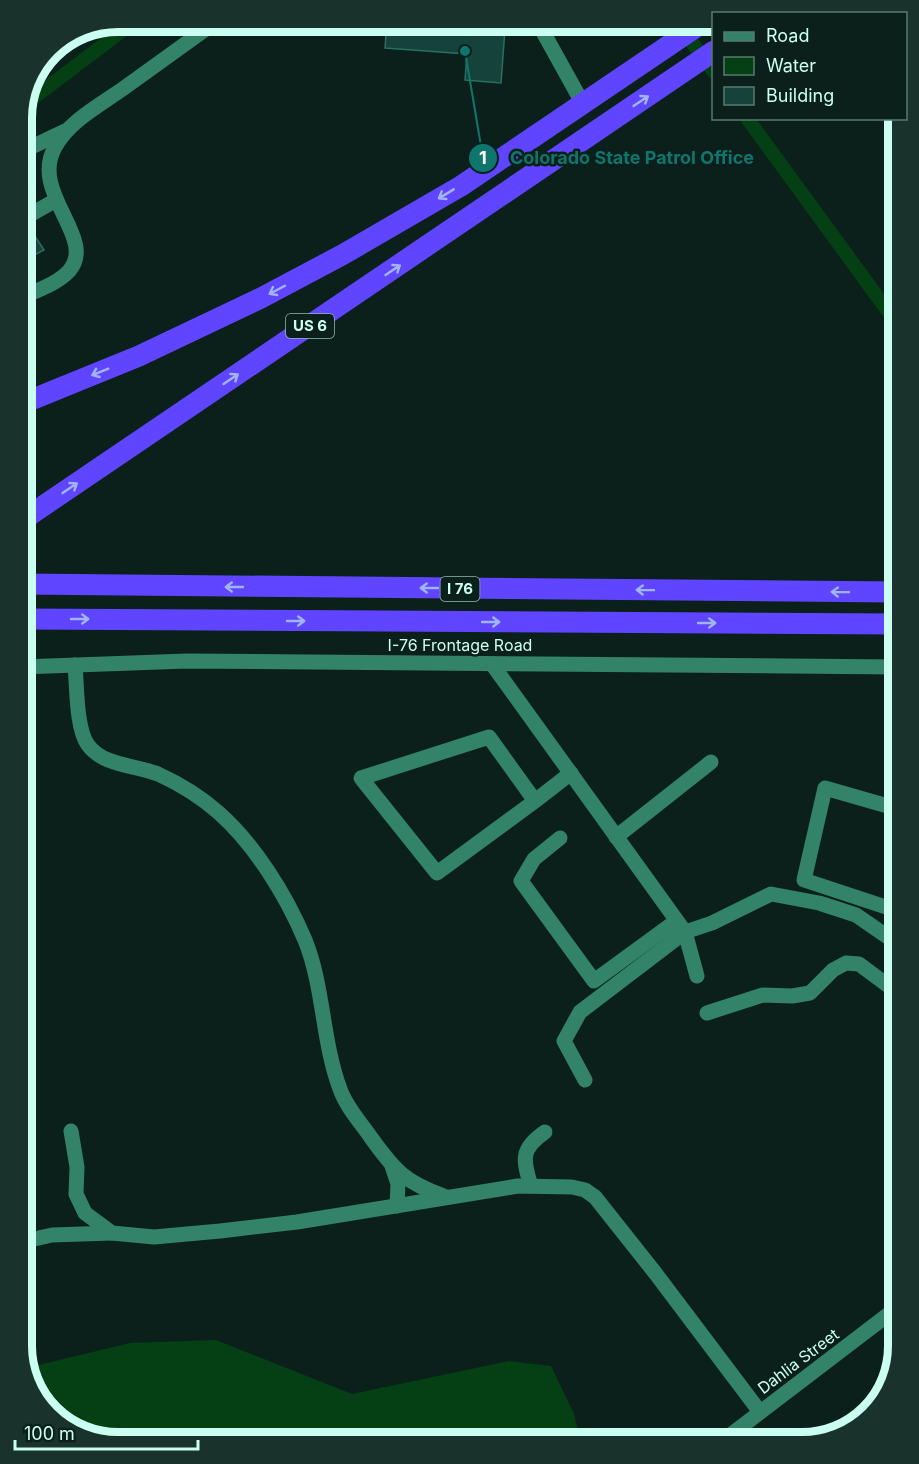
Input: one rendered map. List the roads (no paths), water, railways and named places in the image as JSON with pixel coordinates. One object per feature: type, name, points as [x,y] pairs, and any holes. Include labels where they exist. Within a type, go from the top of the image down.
[{"type":"highway","points":[[32,400],[139,356],[261,298],[362,243],[461,186],[688,32]]},
{"type":"highway","name":"US 6","points":[[32,514],[712,52]]},
{"type":"highway","points":[[583,104],[598,130]]},
{"type":"highway","name":"I 76","points":[[32,584],[887,592]]},
{"type":"highway","name":"I 76","points":[[32,619],[887,624]]},
{"type":"street","points":[[32,147],[67,130],[202,32]]},
{"type":"street","points":[[543,32],[583,104]]},
{"type":"street","points":[[32,293],[57,281],[69,271],[77,259],[75,242],[49,181],[48,164],[55,147],[67,130]]},
{"type":"street","points":[[32,214],[56,200]]},
{"type":"street","name":"I-76 Frontage Road","points":[[32,667],[187,661],[887,667]]},
{"type":"street","points":[[492,664],[680,927],[697,976]]},
{"type":"street","points":[[75,665],[82,729],[88,745],[102,757],[157,774],[191,791],[219,814],[248,844],[285,900],[305,941],[317,984],[333,1067],[341,1092],[392,1166],[398,1185],[397,1206]]},
{"type":"street","points":[[535,801],[489,737],[362,778],[437,873],[535,801],[571,774]]},
{"type":"street","points":[[616,837],[711,762]]},
{"type":"street","points":[[800,900],[825,788],[887,806]]},
{"type":"street","points":[[560,838],[534,859],[520,881],[594,981],[680,927],[712,923],[771,894],[819,903],[856,915],[887,936]]},
{"type":"street","points":[[804,880],[887,907]]},
{"type":"street","points":[[585,1080],[564,1041],[580,1012],[680,927]]},
{"type":"street","points":[[707,1012],[763,995],[792,996],[810,993],[833,970],[846,963],[859,964],[887,985]]},
{"type":"street","points":[[70,1131],[77,1167],[76,1194],[85,1213],[112,1233]]},
{"type":"street","points":[[531,1186],[524,1161],[528,1146],[544,1132]]},
{"type":"street","points":[[392,1166],[421,1188],[447,1197]]},
{"type":"street","points":[[32,1240],[52,1235],[112,1233],[154,1237],[220,1231],[297,1222],[519,1186],[572,1186],[595,1197],[760,1412]]},
{"type":"street","name":"Dahlia Street","points":[[734,1432],[887,1315]]},
{"type":"water","points":[[216,1340],[352,1394],[509,1361],[551,1366],[574,1414],[578,1432],[100,1431],[79,1424],[70,1418],[53,1403],[40,1385],[34,1366],[130,1343]]},
{"type":"water","points":[[873,1393],[849,1418],[829,1428]]},
{"type":"waterway","points":[[34,98],[120,32]]},
{"type":"waterway","points":[[684,32],[712,69]]},
{"type":"waterway","points":[[748,120],[887,310]]},
{"type":"place","name":"Colorado State Patrol Office","points":[[465,51]]}]
